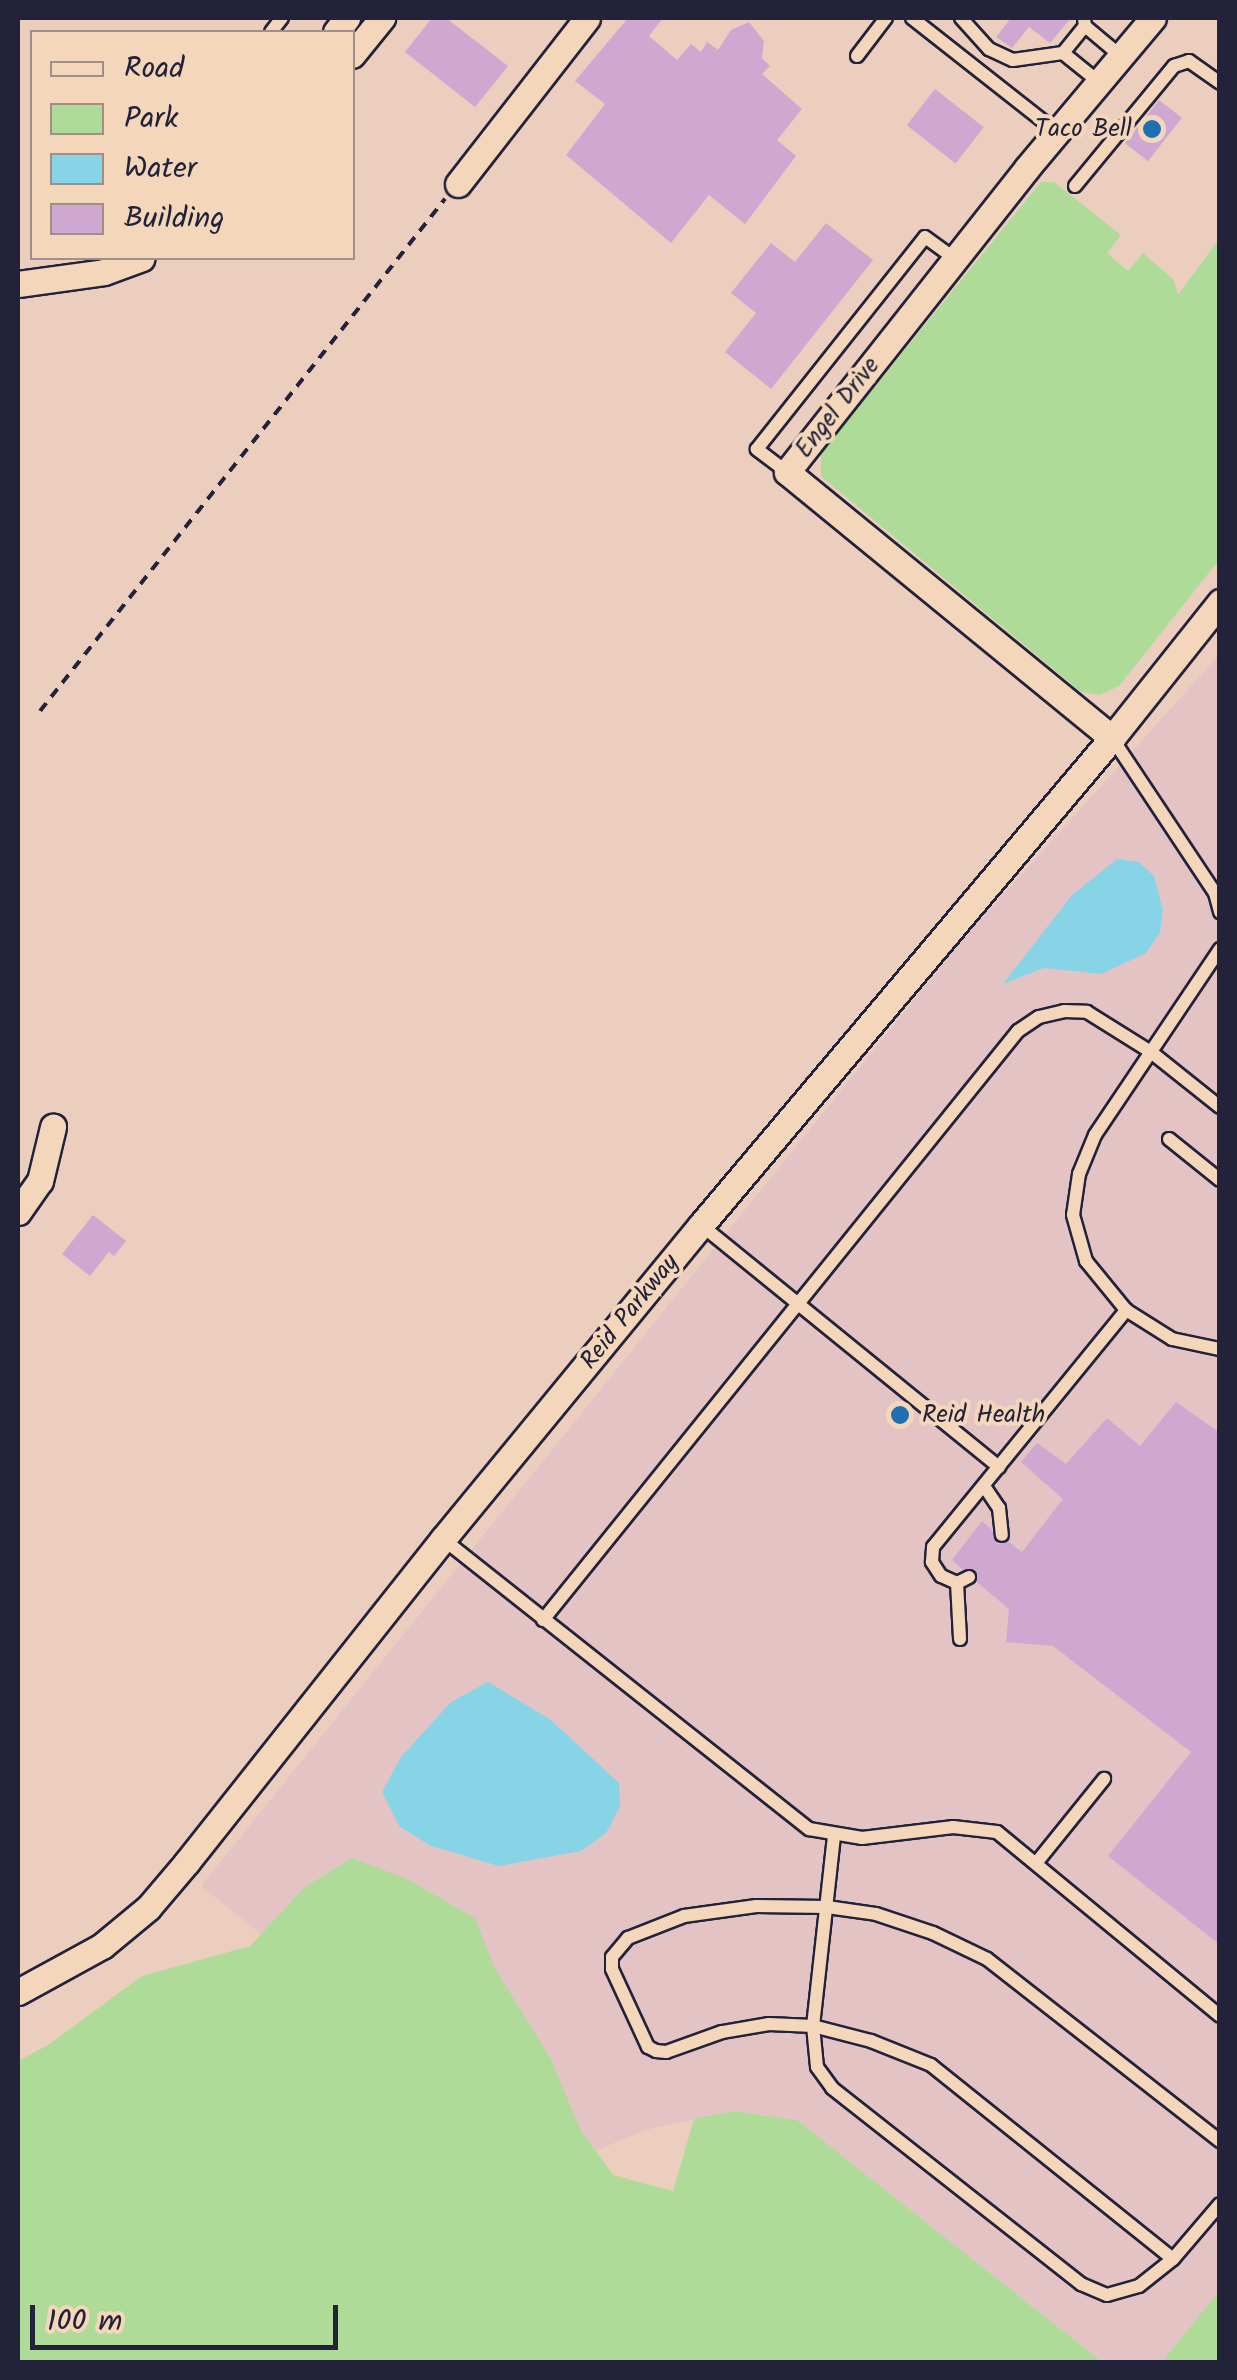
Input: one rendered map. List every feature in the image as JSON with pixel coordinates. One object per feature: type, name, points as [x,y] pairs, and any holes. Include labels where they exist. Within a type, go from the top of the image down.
[{"type":"street","points":[[355,51],[382,18]]},
{"type":"street","points":[[458,184],[587,18]]},
{"type":"street","name":"Engel Drive","points":[[1112,738],[788,472],[1057,132],[1153,18]]},
{"type":"street","points":[[18,284],[104,272],[137,260]]},
{"type":"street","name":"Reid Parkway","points":[[18,1992],[88,1955],[148,1908],[701,1225],[1112,738],[1220,602]]},
{"type":"street","points":[[18,1212],[40,1181],[53,1127]]},
{"type":"lane","points":[[856,56],[886,18]]},
{"type":"lane","points":[[912,18],[1057,132]]},
{"type":"lane","points":[[961,18],[989,49],[1003,58],[1028,61],[1063,53],[1084,22],[1122,58]]},
{"type":"lane","points":[[1063,53],[1100,83]]},
{"type":"lane","points":[[1075,186],[1174,66],[1189,61],[1220,83]]},
{"type":"lane","points":[[788,472],[757,449],[925,237],[955,260]]},
{"type":"lane","points":[[1112,738],[1217,893],[1220,912]]},
{"type":"lane","points":[[1220,948],[1095,1135],[1079,1174],[1073,1215],[1086,1260],[1126,1310],[1172,1339],[1220,1349]]},
{"type":"lane","points":[[544,1620],[1018,1031],[1040,1017],[1064,1010],[1088,1012],[1151,1052],[1220,1107]]},
{"type":"lane","points":[[1169,1139],[1220,1180]]},
{"type":"lane","points":[[701,1225],[999,1467]]},
{"type":"lane","points":[[960,1639],[963,1580],[941,1576],[932,1562],[933,1546],[1126,1310]]},
{"type":"lane","points":[[984,1486],[999,1508],[1002,1534]]},
{"type":"lane","points":[[444,1539],[785,1814],[809,1829],[862,1838],[976,1827],[997,1832],[1220,2016]]},
{"type":"lane","points":[[1037,1862],[1104,1779]]},
{"type":"lane","points":[[834,1836],[813,2026],[817,2066],[832,2088],[1081,2284],[1107,2294],[1139,2286],[1173,2259],[1220,2204]]},
{"type":"lane","points":[[1173,2259],[931,2065],[871,2041],[813,2026],[753,2027],[722,2032],[666,2052],[656,2051],[648,2046],[612,1970],[612,1957],[628,1938],[684,1916],[756,1906],[827,1906],[876,1914],[933,1933],[986,1960],[1220,2140]]},
{"type":"path","points":[[40,711],[458,184]]},
{"type":"shaded area","name":"Reid Health","points":[[1219,655],[1219,2362],[1102,2362],[797,2120],[733,2111],[645,2130],[555,2168],[201,1886],[959,944]]},
{"type":"green space","points":[[1041,182],[1054,182],[1121,235],[1107,253],[1128,271],[1143,253],[1174,280],[1178,295],[1219,239],[1219,560],[1119,686],[1100,695],[1081,692],[821,476],[821,453]]},
{"type":"green space","points":[[352,1858],[407,1879],[475,1918],[494,1967],[551,2059],[580,2129],[613,2175],[673,2191],[694,2119],[733,2111],[797,2120],[1102,2362],[18,2362],[18,2061],[48,2045],[142,1976],[250,1946],[305,1887]]},
{"type":"green space","points":[[1219,2291],[1219,2362],[1162,2362]]},
{"type":"water","points":[[1117,859],[1139,862],[1154,876],[1163,910],[1160,933],[1146,953],[1101,974],[1044,968],[1003,984],[1072,895]]},
{"type":"water","points":[[488,1682],[551,1720],[619,1783],[620,1806],[606,1833],[581,1851],[499,1866],[431,1846],[400,1827],[382,1792],[401,1757],[451,1702]]},
{"type":"building","points":[[432,18],[446,18],[508,66],[475,107],[405,52]]},
{"type":"building","points":[[628,18],[663,18],[649,36],[677,60],[691,44],[701,52],[707,42],[718,50],[731,30],[749,22],[764,41],[762,58],[770,66],[762,74],[802,109],[777,140],[796,156],[745,224],[709,195],[671,243],[566,155],[605,104],[575,81]]},
{"type":"building","points":[[1011,18],[1071,18],[1050,43],[1029,27],[1012,48],[996,37]]},
{"type":"building","points":[[935,89],[984,127],[956,163],[907,125]]},
{"type":"building","name":"Taco Bell","points":[[1159,100],[1182,118],[1148,161],[1125,143]]},
{"type":"building","points":[[826,223],[873,260],[771,389],[725,352],[756,313],[731,293],[771,243],[795,262]]},
{"type":"building","points":[[93,1215],[126,1241],[114,1256],[109,1252],[90,1276],[62,1254]]},
{"type":"building","points":[[1176,1402],[1220,1433],[1220,1945],[1108,1856],[1191,1752],[1053,1646],[1006,1642],[1009,1609],[977,1582],[975,1569],[962,1569],[952,1560],[982,1521],[991,1529],[997,1544],[1009,1542],[1022,1552],[1063,1499],[1021,1462],[1037,1443],[1066,1464],[1107,1418],[1140,1446]]},
{"type":"place","name":"Taco Bell","points":[[1152,129]]},
{"type":"place","name":"Reid Health","points":[[900,1415]]}]
